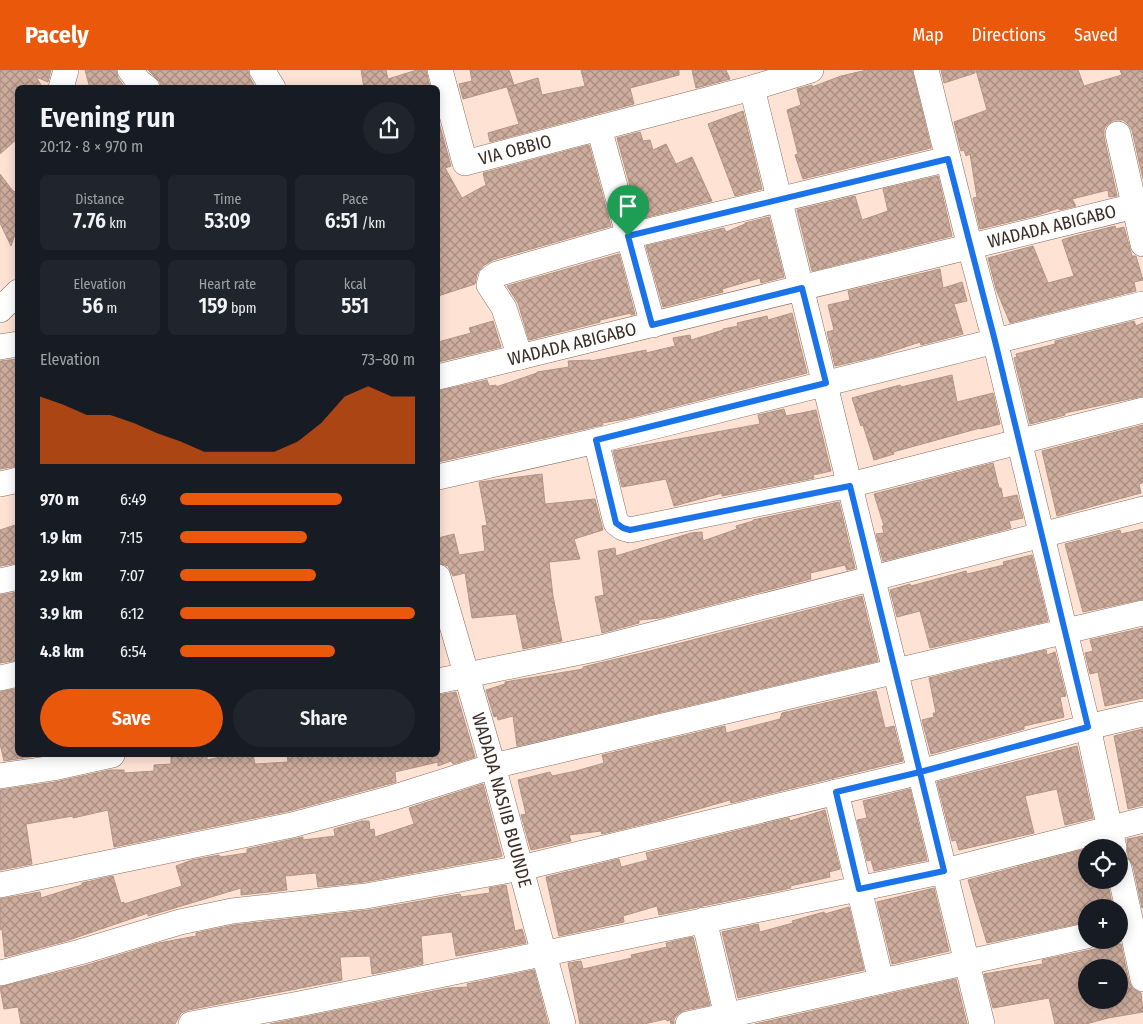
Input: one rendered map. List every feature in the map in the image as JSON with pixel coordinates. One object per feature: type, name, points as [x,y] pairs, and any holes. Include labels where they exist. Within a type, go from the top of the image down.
[{"type":"street","points":[[62,85],[66,70]]},
{"type":"street","points":[[130,70],[143,85]]},
{"type":"street","points":[[262,70],[272,85]]},
{"type":"street","name":"VIA OBBIO","points":[[440,70],[465,163],[599,128]]},
{"type":"street","points":[[652,325],[599,128],[752,88],[811,70]]},
{"type":"street","points":[[926,70],[995,341],[1088,727],[1112,838]]},
{"type":"street","points":[[752,88],[982,1024]]},
{"type":"street","points":[[1118,134],[1139,205],[1143,244]]},
{"type":"street","points":[[520,357],[504,308],[489,285],[491,278],[497,274],[628,236],[948,159]]},
{"type":"street","name":"WADADA ABIGABO","points":[[440,377],[1139,205]]},
{"type":"street","points":[[0,310],[15,295]]},
{"type":"street","points":[[440,477],[596,440],[1143,304]]},
{"type":"street","points":[[0,348],[15,345]]},
{"type":"street","points":[[596,440],[616,523],[630,530],[850,486],[1143,410]]},
{"type":"street","points":[[0,484],[15,481]]},
{"type":"street","points":[[440,681],[600,648],[1143,509]]},
{"type":"street","points":[[0,581],[15,578]]},
{"type":"street","name":"WADADA NASIIB BUUNDE","points":[[440,584],[493,766],[563,1024]]},
{"type":"street","points":[[0,885],[292,825],[392,798],[493,766],[1143,613]]},
{"type":"street","points":[[0,678],[15,675]]},
{"type":"street","points":[[0,973],[197,918],[232,911],[366,896],[521,868],[920,772],[1143,714]]},
{"type":"street","points":[[0,776],[53,768],[103,757]]},
{"type":"street","points":[[836,792],[881,981]]},
{"type":"street","points":[[191,1024],[299,1004],[544,952],[1112,838],[1143,820]]},
{"type":"street","points":[[704,920],[728,1020]]},
{"type":"street","points":[[1128,936],[1143,979]]},
{"type":"street","points":[[688,1024],[728,1020],[881,981],[1078,938]]},
{"type":"building","points":[[0,70],[51,70],[48,82],[36,77],[41,85],[15,85],[15,141],[0,154]]},
{"type":"building","points":[[85,70],[116,70],[118,78],[123,85],[89,85]]},
{"type":"building","points":[[148,70],[248,70],[254,85],[160,85],[160,82]]},
{"type":"building","points":[[361,70],[386,70],[388,79],[417,70],[426,70],[429,85],[364,85]]},
{"type":"building","points":[[470,70],[509,70],[514,85],[463,99],[459,84],[472,81]]},
{"type":"building","points":[[581,70],[679,70],[679,75],[630,88],[634,104],[490,142],[488,133],[519,124],[507,87],[538,78],[542,95],[585,86]]},
{"type":"building","points":[[692,70],[726,70],[730,79],[696,88]]},
{"type":"building","points":[[867,70],[912,70],[931,148],[803,179],[795,155],[798,154],[787,110],[801,105],[797,89],[812,85],[812,87],[841,76]]},
{"type":"building","points":[[941,70],[975,70],[975,73],[944,83]]},
{"type":"building","points":[[976,70],[1078,70],[1084,86],[1122,75],[1120,70],[1143,70],[1143,179],[1132,130],[1123,120],[1114,120],[1104,129],[1104,137],[1117,196],[1109,197],[1108,190],[1072,199],[1076,206],[1059,210],[1059,208],[980,229],[973,198],[977,197],[970,154],[966,156],[964,150],[961,151],[954,122],[987,110]]},
{"type":"building","points":[[743,111],[762,189],[735,196],[708,124]]},
{"type":"building","points":[[440,127],[451,166],[445,168],[462,198],[486,185],[483,173],[589,145],[611,226],[493,260],[483,266],[477,274],[475,284],[440,295]]},
{"type":"building","points":[[640,132],[643,141],[650,140],[653,150],[666,144],[676,164],[692,157],[712,201],[639,219],[617,138]]},
{"type":"building","points":[[0,174],[15,192],[15,235],[11,246],[0,223]]},
{"type":"building","points":[[938,176],[952,236],[812,271],[797,210],[855,196],[862,220],[888,211],[883,189]]},
{"type":"building","points":[[769,217],[784,277],[761,283],[760,278],[722,289],[723,292],[663,307],[646,246],[724,228],[726,232],[745,223]]},
{"type":"building","points":[[1115,226],[1116,229],[1124,227],[1132,256],[1136,256],[1143,280],[1134,282],[1136,291],[1010,323],[996,289],[988,258],[1033,246],[1048,283],[1074,276],[1062,240]]},
{"type":"building","points":[[619,254],[635,314],[631,315],[631,313],[600,320],[600,322],[529,340],[518,303],[507,286]]},
{"type":"building","points":[[940,269],[943,288],[962,282],[967,301],[954,304],[963,334],[921,345],[920,342],[878,356],[835,366],[827,332],[834,330],[828,305],[850,300],[848,291]]},
{"type":"building","points":[[792,313],[807,373],[625,419],[602,423],[603,425],[440,462],[440,391],[487,380],[489,386],[496,385],[496,387],[537,372],[569,367],[568,361],[591,361],[646,350],[646,353],[675,346],[673,338],[690,335],[691,340],[738,326],[737,323],[767,316],[768,320]]},
{"type":"building","points":[[493,321],[501,347],[440,362],[440,341],[471,333],[469,328]]},
{"type":"building","points":[[1134,321],[1136,326],[1143,323],[1143,396],[1065,413],[1065,415],[1030,424],[1014,358],[1017,357],[1016,354],[1055,344],[1055,341]]},
{"type":"building","points":[[15,359],[15,466],[0,469],[0,361]]},
{"type":"building","points":[[952,375],[957,402],[993,393],[1000,424],[893,452],[894,454],[874,460],[852,398],[900,385],[901,387]]},
{"type":"building","points":[[784,409],[786,416],[816,410],[831,471],[813,475],[814,478],[722,496],[722,493],[674,506],[666,479],[622,487],[613,451],[760,424],[758,415]]},
{"type":"building","points":[[1143,425],[1143,483],[1139,484],[1141,493],[1057,516],[1042,451]]},
{"type":"building","points":[[993,463],[1003,498],[1017,495],[1023,518],[1009,521],[1011,528],[883,561],[876,534],[884,533],[882,526],[884,526],[874,494]]},
{"type":"building","points":[[542,474],[545,504],[595,499],[603,530],[574,539],[580,559],[549,562],[553,596],[562,641],[523,649],[516,614],[472,618],[465,573],[453,576],[448,566],[440,564],[440,538],[454,534],[459,555],[485,551],[482,526],[487,525],[479,482]]},
{"type":"building","points":[[839,502],[855,568],[847,570],[845,565],[810,573],[811,579],[660,618],[639,620],[639,623],[602,633],[595,597],[604,595],[598,551],[615,548],[616,556],[691,533],[702,532],[703,541],[737,529],[736,526],[753,520]]},
{"type":"building","points":[[15,525],[15,564],[0,566],[0,530]]},
{"type":"building","points":[[1143,529],[1143,599],[1083,612],[1065,544],[1120,530],[1121,534]]},
{"type":"building","points":[[1032,555],[1048,621],[930,648],[920,611],[897,617],[890,590],[966,571],[967,574],[1004,565],[1003,562]]},
{"type":"building","points":[[15,592],[15,660],[0,663],[0,595]]},
{"type":"building","points":[[862,596],[878,661],[517,746],[513,716],[498,720],[497,716],[494,717],[486,690],[505,684],[505,682],[583,669],[583,667]]},
{"type":"building","points":[[1143,628],[1143,698],[1105,706],[1098,672],[1090,674],[1085,653],[1093,651],[1090,640]]},
{"type":"building","points":[[1046,650],[1047,655],[1055,652],[1066,696],[1060,697],[1064,717],[1024,726],[1024,729],[931,754],[922,720],[934,717],[933,713],[936,713],[929,678]]},
{"type":"building","points":[[15,689],[15,757],[30,757],[4,761],[0,744],[0,692]]},
{"type":"building","points":[[876,691],[885,728],[894,726],[903,761],[731,803],[730,800],[602,834],[601,831],[569,835],[571,841],[531,850],[521,815],[526,814],[518,780],[550,772],[552,776],[576,771],[604,763],[602,755],[725,726],[726,733],[780,719],[782,713]]},
{"type":"building","points":[[456,692],[475,757],[453,764],[451,761],[438,766],[438,762],[395,772],[396,782],[289,811],[114,847],[108,810],[73,818],[73,816],[26,824],[32,864],[0,870],[0,790],[55,782],[110,770],[124,770],[124,773],[154,771],[154,765],[171,764],[171,757],[207,757],[207,760],[220,757],[253,757],[255,764],[288,762],[287,757],[440,757],[440,695]]},
{"type":"building","points":[[1143,729],[1143,805],[1128,809],[1114,736]]},
{"type":"building","points":[[1077,746],[1093,818],[1065,825],[1057,789],[1025,796],[1034,833],[959,850],[956,840],[952,841],[937,782]]},
{"type":"building","points":[[483,784],[502,856],[500,857],[364,882],[318,887],[316,873],[285,876],[287,890],[241,895],[241,888],[148,916],[148,913],[66,941],[5,957],[2,929],[0,930],[0,899],[40,892],[41,898],[82,885],[82,883],[113,876],[121,903],[124,902],[124,904],[182,886],[176,866],[192,860],[219,855],[220,857],[247,853],[247,849],[303,837],[303,840],[335,836],[334,829],[362,821],[369,821],[370,830],[374,829],[375,837],[414,824],[409,808]]},
{"type":"building","points":[[910,789],[927,860],[874,871],[871,860],[867,861],[857,820],[867,818],[863,801]]},
{"type":"building","points":[[825,810],[840,869],[829,872],[830,877],[790,886],[791,888],[659,915],[657,906],[623,916],[624,922],[559,936],[546,877],[619,859],[621,867],[648,860],[646,853],[789,818],[790,821]]},
{"type":"building","points":[[1143,836],[1143,908],[1133,865],[1128,858],[1127,839]]},
{"type":"building","points":[[1078,851],[1078,889],[1109,889],[1111,899],[1078,899],[1078,924],[987,943],[968,880]]},
{"type":"building","points":[[506,885],[515,931],[522,929],[526,943],[456,956],[452,932],[421,936],[423,964],[372,974],[370,956],[340,957],[342,980],[188,1010],[181,1013],[175,1024],[21,1024],[18,1007],[4,1009],[0,987],[84,966],[159,943],[196,936],[196,933],[234,925],[369,910],[460,894],[461,897],[490,893],[489,888]]},
{"type":"building","points":[[934,888],[949,951],[892,964],[877,902]]},
{"type":"building","points":[[849,907],[864,970],[738,998],[722,932],[758,924],[760,932],[824,912],[825,914]]},
{"type":"building","points":[[693,937],[710,1005],[679,1013],[674,1019],[674,1024],[671,1024],[670,1020],[667,1021],[666,1019],[644,1024],[580,1024],[568,963],[581,961],[583,969],[632,958],[631,955],[667,947],[666,943]]},
{"type":"building","points":[[1095,949],[1122,949],[1124,959],[1078,959],[1078,1009],[1128,1009],[1128,977],[1133,989],[1141,993],[1143,1012],[1086,1024],[1055,1024],[1049,998],[993,1008],[984,974],[1043,964],[1042,960]]},
{"type":"building","points":[[534,970],[548,1024],[270,1024],[449,988],[468,987],[467,984]]},
{"type":"building","points":[[956,979],[967,1024],[755,1024]]},
{"type":"route","points":[[628,236],[652,325],[802,288],[826,383],[596,440],[616,523],[630,530],[850,486],[896,671],[920,772],[944,871],[859,889],[836,792],[920,772],[1088,727],[995,341],[948,159],[628,236]]}]
